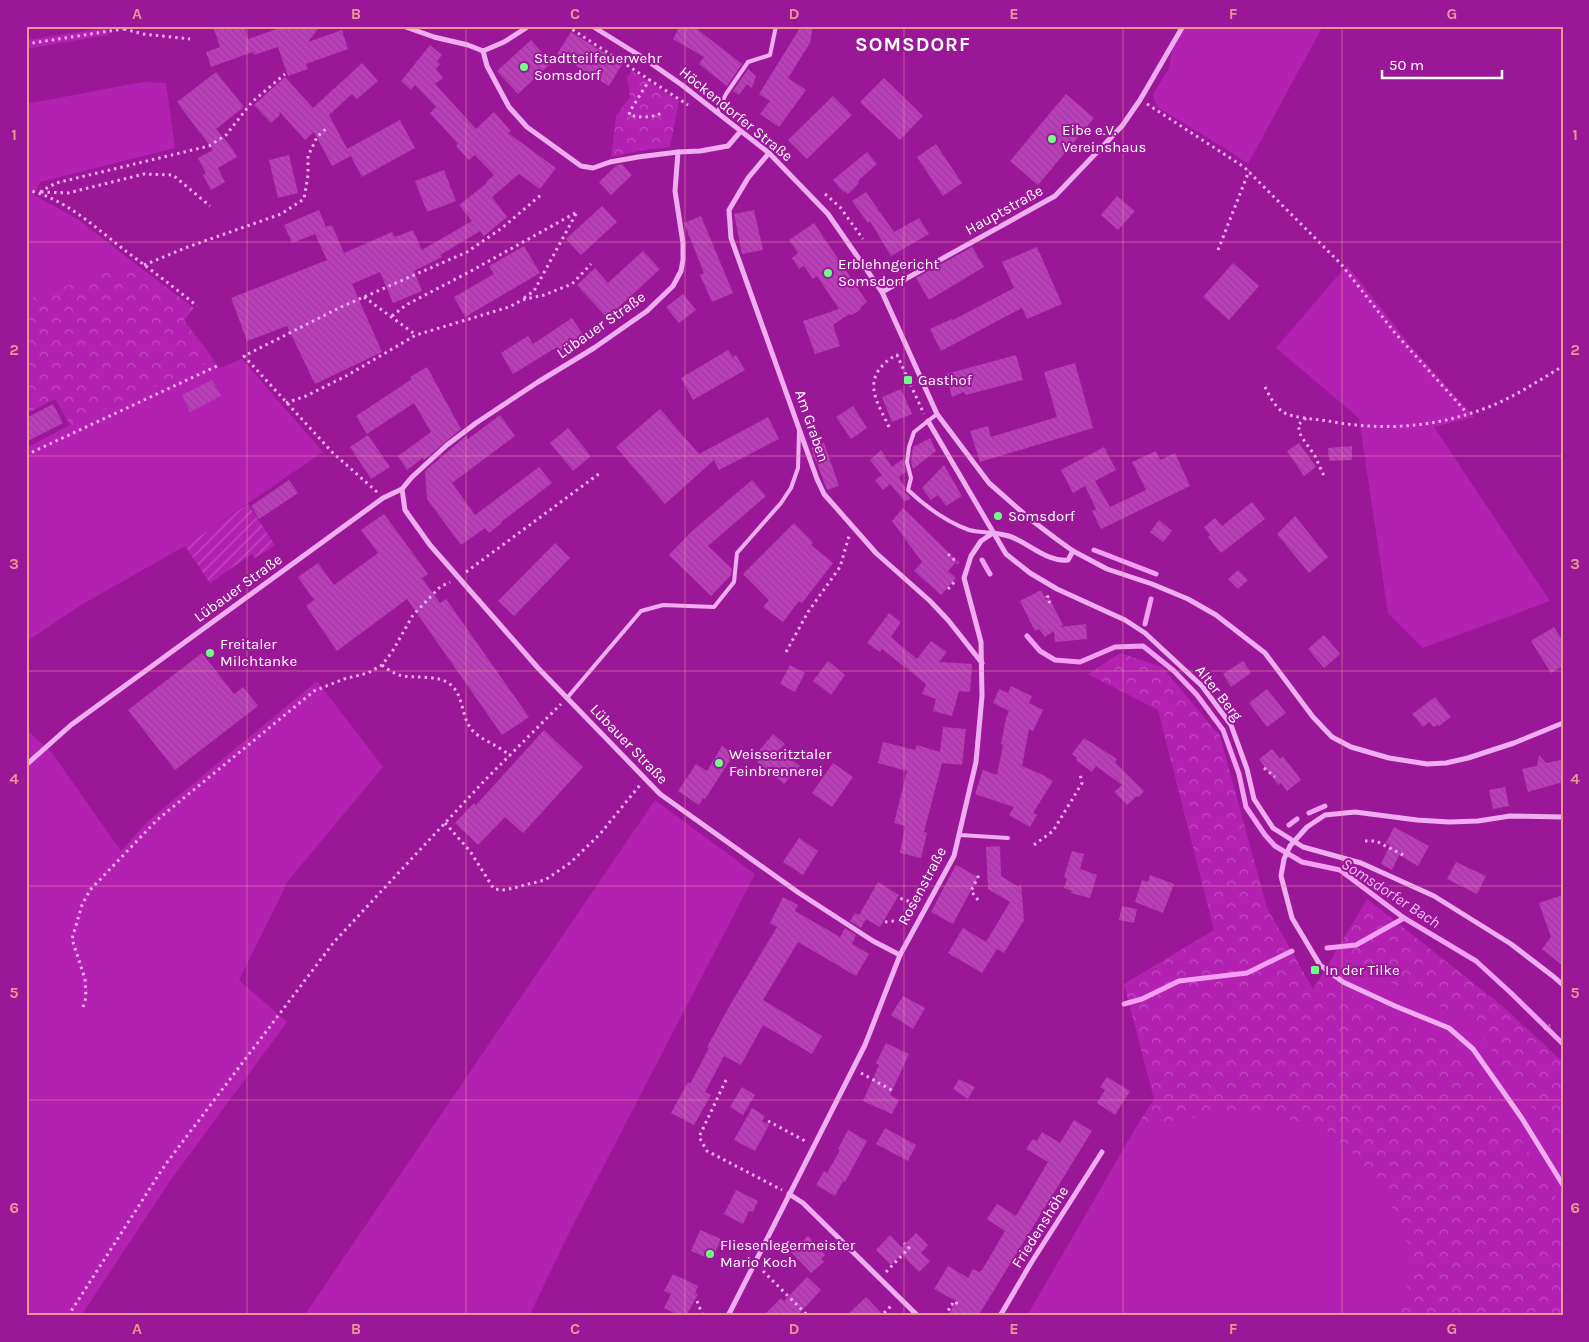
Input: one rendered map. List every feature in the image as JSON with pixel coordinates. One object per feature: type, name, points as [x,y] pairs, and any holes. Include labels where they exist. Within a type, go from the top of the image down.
[{"type":"street","points":[[403,26],[483,51],[504,42],[529,26]]},
{"type":"street","name":"Höckendorfer Straße","points":[[592,26],[682,85],[769,153],[828,214],[882,292],[937,414],[989,483],[1030,520],[1073,552],[1107,569],[1152,584],[1188,599],[1216,615],[1265,653],[1313,717],[1332,737],[1351,747],[1389,758],[1427,764],[1446,763],[1514,743],[1563,723]]},
{"type":"street","name":"Hauptstraße","points":[[882,292],[1055,196],[1122,126],[1140,100],[1183,26]]},
{"type":"street","points":[[483,51],[487,66],[509,108],[527,127],[581,166],[593,168],[610,162],[638,157],[700,151],[728,146],[740,132]]},
{"type":"street","name":"Lübauer Straße","points":[[26,765],[71,725],[139,675],[383,498],[402,489],[412,476],[469,428],[538,382],[594,348],[647,311],[673,286],[681,270],[683,260],[683,243],[675,192],[678,152]]},
{"type":"street","name":"Am Graben","points":[[769,153],[748,178],[729,210],[731,238],[817,479],[824,494],[876,553],[930,601],[948,620],[982,664]]},
{"type":"street","name":"Alter Berg","points":[[928,420],[1006,554],[1030,573],[1057,589],[1125,620],[1145,633],[1202,686],[1231,725],[1247,769],[1254,799],[1273,828],[1292,844],[1361,862],[1434,896],[1511,944],[1554,976],[1563,986]]},
{"type":"street","name":"Lübauer Straße","points":[[402,489],[405,510],[430,545],[538,668],[660,794],[799,893],[873,941],[900,955]]},
{"type":"street","points":[[993,533],[1004,534],[1017,539],[1060,561],[1068,560],[1073,552]]},
{"type":"street","name":"Rosenstraße","points":[[728,1316],[865,1045],[900,955],[954,856],[976,762],[982,709],[981,642],[964,578],[971,556],[980,541],[993,533]]},
{"type":"street","points":[[1563,818],[1510,816],[1478,821],[1449,822],[1355,812],[1325,815],[1307,827],[1292,844],[1284,860],[1282,876],[1292,918],[1320,965],[1343,982],[1395,1006],[1450,1028],[1473,1049],[1521,1117],[1563,1186]]},
{"type":"street","name":"Friedenshöhe","points":[[1000,1316],[1031,1263],[1102,1152]]},
{"type":"street","points":[[789,1194],[803,1203],[918,1316]]},
{"type":"lane","points":[[717,113],[726,94],[748,62],[770,55],[776,26]]},
{"type":"lane","points":[[937,414],[914,432],[909,447],[908,462],[911,478],[908,490],[920,502],[956,524],[970,531],[993,533]]},
{"type":"lane","points":[[567,698],[641,611],[663,605],[714,607],[734,582],[737,553],[781,503],[791,488],[798,468],[799,426]]},
{"type":"lane","points":[[960,835],[1008,838]]},
{"type":"path","points":[[26,44],[123,29],[128,26]]},
{"type":"path","points":[[567,26],[690,106]]},
{"type":"path","points":[[123,29],[143,34],[190,39]]},
{"type":"path","points":[[40,192],[56,183],[209,146],[226,135],[252,102],[285,74]]},
{"type":"path","points":[[650,79],[630,111],[630,115],[641,118],[653,117],[664,112]]},
{"type":"path","points":[[1140,100],[1248,171],[1341,264],[1395,334],[1467,414]]},
{"type":"path","points":[[144,265],[185,248],[281,214],[304,199],[308,175],[308,156],[317,137],[328,127]]},
{"type":"path","points":[[1218,250],[1248,171]]},
{"type":"path","points":[[26,190],[68,193],[144,174],[173,175],[210,206]]},
{"type":"path","points":[[40,192],[75,212],[198,306]]},
{"type":"path","points":[[383,498],[332,452],[244,356],[363,297],[467,252],[502,228],[542,194]]},
{"type":"path","points":[[840,207],[863,238]]},
{"type":"path","points":[[286,403],[306,396],[346,376],[416,335],[509,307],[522,300],[534,291],[577,212],[406,306],[392,316]]},
{"type":"path","points":[[522,300],[544,295],[572,284],[591,264]]},
{"type":"path","points":[[363,297],[416,335]]},
{"type":"path","points":[[889,426],[876,399],[873,385],[876,373],[897,354],[921,409],[928,420]]},
{"type":"path","points":[[26,455],[219,365]]},
{"type":"path","points":[[1264,387],[1282,412],[1344,424],[1394,428],[1423,426],[1485,409],[1515,395],[1563,366]]},
{"type":"path","points":[[1307,417],[1298,425],[1301,436],[1315,456],[1324,476]]},
{"type":"path","points":[[83,1007],[86,997],[85,979],[72,939],[82,905],[90,890],[157,820],[314,692],[344,679],[368,674],[382,666],[414,615],[440,587],[458,578],[600,473]]},
{"type":"path","points":[[786,652],[808,612],[840,567],[848,540],[850,523]]},
{"type":"path","points":[[948,589],[955,581]]},
{"type":"path","points":[[1047,597],[1050,603]]},
{"type":"path","points":[[382,666],[397,675],[441,680],[451,685],[458,695],[464,716],[471,728],[478,736],[503,749],[510,756]]},
{"type":"path","points":[[68,1316],[165,1165],[328,950],[445,823],[567,698]]},
{"type":"path","points":[[1264,768],[1275,778]]},
{"type":"path","points":[[1034,844],[1052,831],[1082,784],[1080,774]]},
{"type":"path","points":[[445,823],[470,851],[494,889],[505,890],[545,880],[570,863],[600,834],[645,778]]},
{"type":"path","points":[[1365,841],[1376,841],[1405,856]]},
{"type":"path","points":[[978,900],[971,892],[980,875]]},
{"type":"path","points":[[885,922],[901,920],[903,917],[911,902],[899,898]]},
{"type":"path","points":[[1544,1030],[1550,1025]]},
{"type":"path","points":[[859,1072],[895,1092]]},
{"type":"path","points":[[726,1080],[699,1137],[706,1151],[789,1194]]},
{"type":"path","points":[[768,1121],[813,1146]]},
{"type":"path","points":[[884,1274],[909,1248],[904,1243]]},
{"type":"path","points":[[763,1271],[808,1316]]},
{"type":"path","points":[[945,1316],[952,1304],[955,1306],[959,1299]]},
{"type":"path","points":[[697,1301],[703,1316]]},
{"type":"path","points":[[884,1314],[892,1305]]},
{"type":"green space","points":[[1185,26],[1323,26],[1248,164],[1157,107],[1153,95],[1169,68],[1173,47]]},
{"type":"green space","points":[[107,28],[108,35],[26,49],[26,40]]},
{"type":"green space","points":[[632,71],[679,101],[670,147],[643,150],[611,157],[616,116],[630,97],[627,77]]},
{"type":"green space","points":[[143,82],[166,83],[175,148],[40,182],[34,195],[79,220],[133,262],[26,300],[26,104]]},
{"type":"green space","points":[[133,262],[194,308],[184,320],[214,360],[70,425],[55,399],[26,414],[26,300]]},
{"type":"green space","points":[[1347,265],[1409,344],[1474,417],[1434,427],[1550,601],[1423,648],[1388,613],[1359,418],[1276,348]]},
{"type":"green space","points":[[242,359],[323,452],[185,546],[81,605],[26,642],[26,448],[70,425],[213,360],[220,368]]},
{"type":"green space","points":[[248,504],[275,545],[255,558],[252,554],[210,583],[185,546]]},
{"type":"green space","points":[[1120,653],[1162,667],[1220,736],[1267,908],[1313,989],[1319,980],[1458,1049],[1515,1130],[1563,1209],[1563,1316],[1395,1316],[1416,1265],[1390,1202],[1362,1162],[1325,1129],[1272,1115],[1188,1118],[1135,1129],[1154,1099],[1124,984],[1214,930],[1158,710],[1088,674]]},
{"type":"green space","points":[[317,681],[383,767],[288,881],[239,980],[287,1022],[170,1181],[81,1316],[26,1316],[26,729],[52,753],[121,851],[147,822]]},
{"type":"green space","points":[[655,800],[755,874],[572,1227],[529,1316],[304,1316]]},
{"type":"green space","points":[[1367,899],[1500,1004],[1563,1062],[1563,1158],[1540,1119],[1485,1041],[1462,1017],[1334,955]]},
{"type":"green space","points":[[1334,955],[1462,1017],[1485,1041],[1540,1119],[1563,1158],[1563,1209],[1515,1130],[1458,1049],[1319,980]]},
{"type":"green space","points":[[1272,1115],[1325,1129],[1362,1162],[1390,1202],[1417,1265],[1395,1316],[1027,1316],[1135,1129],[1188,1118]]},
{"type":"building","points":[[213,26],[244,26],[248,39],[285,26],[320,26],[308,42],[342,30],[348,49],[306,64],[308,69],[288,76],[278,47],[254,55],[253,52],[211,67],[206,52],[220,47]]},
{"type":"building","points":[[680,26],[693,26],[742,64],[727,86],[699,64],[704,57],[673,39]]},
{"type":"building","points":[[801,26],[813,26],[810,43],[788,78],[806,90],[779,127],[760,114],[770,101],[759,94]]},
{"type":"building","points":[[571,32],[622,64],[609,86],[557,54]]},
{"type":"building","name":"Stadtteilfeuerwehr Somsdorf","points":[[531,40],[551,63],[518,94],[497,71]]},
{"type":"building","points":[[430,45],[442,55],[437,61],[440,64],[436,69],[443,78],[435,84],[476,129],[494,112],[511,131],[508,133],[556,168],[540,189],[519,174],[492,197],[507,217],[484,236],[480,231],[440,255],[442,257],[414,271],[422,291],[393,303],[380,272],[352,284],[382,352],[315,384],[287,326],[247,341],[231,298],[327,260],[315,234],[292,243],[284,225],[319,210],[326,227],[332,225],[344,253],[392,232],[395,237],[413,230],[422,250],[472,221],[459,205],[487,183],[494,175],[475,155],[469,160],[456,146],[458,144],[430,113],[436,107],[415,85],[411,90],[401,81]]},
{"type":"building","points":[[362,63],[378,81],[357,99],[352,94],[329,115],[351,156],[332,166],[314,132],[305,140],[279,111],[280,115],[271,123],[254,105],[285,77],[313,108]]},
{"type":"building","points":[[748,69],[756,76],[752,88],[747,84],[739,95],[733,91]]},
{"type":"building","points":[[216,72],[244,107],[216,129],[237,157],[218,168],[225,182],[211,190],[203,175],[206,173],[198,158],[213,150],[177,102]]},
{"type":"building","points":[[884,78],[923,116],[900,140],[860,102]]},
{"type":"building","points":[[1066,94],[1094,118],[1038,185],[1010,161]]},
{"type":"building","points":[[833,96],[852,115],[807,159],[788,140]]},
{"type":"building","points":[[400,120],[415,148],[362,177],[347,149]]},
{"type":"building","points":[[936,144],[962,183],[943,196],[917,157]]},
{"type":"building","points":[[867,152],[877,164],[858,181],[859,183],[848,194],[845,191],[844,193],[833,180]]},
{"type":"building","points":[[289,155],[298,193],[278,198],[269,160]]},
{"type":"building","points":[[622,164],[632,175],[611,195],[599,182],[617,165]]},
{"type":"building","points":[[444,170],[456,201],[427,212],[415,181]]},
{"type":"building","points":[[866,192],[894,232],[919,218],[929,234],[891,256],[870,221],[868,223],[852,201]]},
{"type":"building","points":[[1117,196],[1135,211],[1118,230],[1101,215]]},
{"type":"building","points":[[602,206],[617,222],[581,255],[566,239]]},
{"type":"building","points":[[754,210],[763,250],[742,254],[734,214]]},
{"type":"building","points":[[701,216],[733,293],[712,302],[700,275],[704,273],[684,223]]},
{"type":"building","name":"Erblehngericht Somsdorf","points":[[814,223],[867,302],[860,310],[852,315],[849,314],[833,325],[840,346],[815,354],[803,321],[839,309],[817,276],[813,279],[804,266],[799,269],[792,258],[798,253],[789,240]]},
{"type":"building","points":[[524,246],[540,273],[465,317],[454,297],[494,274],[489,266]]},
{"type":"building","points":[[972,247],[984,267],[929,300],[916,278]]},
{"type":"building","points":[[1037,247],[1062,304],[1027,319],[1022,308],[941,351],[930,329],[953,320],[1014,288],[1002,262]]},
{"type":"building","points":[[643,251],[660,269],[607,318],[577,285],[595,268],[608,283]]},
{"type":"building","points":[[1233,263],[1259,286],[1229,320],[1203,297]]},
{"type":"building","points":[[683,294],[696,310],[679,323],[666,307]]},
{"type":"building","points":[[572,318],[584,336],[560,351],[557,347],[513,374],[501,353],[528,336],[533,344]]},
{"type":"building","points":[[728,350],[733,357],[736,355],[745,370],[693,400],[681,378]]},
{"type":"building","points":[[1016,355],[1023,380],[966,395],[964,392],[952,397],[946,374]]},
{"type":"building","points":[[1075,363],[1093,428],[980,462],[970,431],[988,426],[991,437],[1057,417],[1044,372]]},
{"type":"building","points":[[427,367],[461,429],[424,460],[423,458],[407,470],[398,456],[431,432],[414,403],[367,434],[356,416]]},
{"type":"building","points":[[212,380],[221,396],[190,412],[182,395]]},
{"type":"building","points":[[901,389],[912,414],[892,422],[882,397]]},
{"type":"building","points":[[53,404],[63,423],[26,442],[26,418]]},
{"type":"building","points":[[853,406],[867,428],[851,439],[836,417]]},
{"type":"building","points":[[660,409],[699,454],[768,417],[779,439],[719,470],[714,460],[665,504],[616,447]]},
{"type":"building","points":[[500,415],[515,436],[452,483],[475,515],[539,467],[552,483],[489,533],[485,528],[461,545],[427,499],[425,471],[466,436],[468,439]]},
{"type":"building","points":[[568,428],[591,456],[573,471],[550,443]]},
{"type":"building","points":[[368,435],[390,467],[371,479],[350,447]]},
{"type":"building","points":[[930,438],[936,451],[913,469],[911,462],[913,447]]},
{"type":"building","points":[[824,443],[839,486],[827,490],[811,448]]},
{"type":"building","points":[[1299,443],[1316,467],[1304,476],[1287,451]]},
{"type":"building","points":[[1352,446],[1352,460],[1329,461],[1328,448]]},
{"type":"building","points":[[1104,447],[1116,470],[1095,481],[1110,507],[1146,490],[1132,462],[1156,451],[1160,460],[1175,453],[1190,486],[1101,529],[1092,511],[1096,509],[1085,486],[1073,493],[1061,470]]},
{"type":"building","points":[[881,450],[892,467],[904,458],[906,472],[899,477],[905,487],[905,492],[911,498],[905,502],[890,484],[883,490],[875,480],[882,475],[870,460]]},
{"type":"building","points":[[944,465],[962,496],[946,506],[938,495],[931,500],[922,488]]},
{"type":"building","points":[[289,480],[298,493],[259,519],[251,506]]},
{"type":"building","points":[[752,480],[766,496],[708,546],[732,569],[731,575],[711,596],[669,555],[691,532]]},
{"type":"building","points":[[1252,502],[1265,519],[1221,553],[1208,537],[1210,535],[1204,527],[1215,518],[1222,526]]},
{"type":"building","points":[[903,508],[957,561],[948,571],[956,578],[941,595],[914,571],[922,562],[892,521]]},
{"type":"building","points":[[384,514],[428,574],[422,578],[440,603],[446,599],[529,717],[502,735],[407,599],[337,651],[306,606],[314,600],[298,577],[318,563],[334,585],[378,553],[361,530]]},
{"type":"building","points":[[1295,516],[1328,557],[1309,573],[1277,534]]},
{"type":"building","points":[[1159,520],[1172,531],[1163,542],[1150,532]]},
{"type":"building","points":[[794,523],[813,542],[811,545],[833,563],[802,603],[799,601],[783,622],[763,607],[769,600],[743,574]]},
{"type":"building","points":[[555,543],[570,558],[514,616],[498,601]]},
{"type":"building","points":[[1238,570],[1248,580],[1238,589],[1228,579]]},
{"type":"building","points":[[1041,590],[1046,600],[1049,598],[1063,625],[1060,627],[1086,624],[1087,639],[1055,642],[1054,631],[1045,637],[1039,629],[1035,631],[1020,601]]},
{"type":"building","points":[[889,613],[901,622],[891,637],[917,659],[931,641],[947,652],[939,662],[972,664],[970,692],[959,691],[952,716],[933,711],[936,699],[922,694],[926,684],[882,649],[880,652],[867,643]]},
{"type":"building","points":[[1554,627],[1563,641],[1563,666],[1551,673],[1531,641]]},
{"type":"building","points":[[1324,635],[1340,654],[1324,668],[1308,649]]},
{"type":"building","points":[[202,653],[234,694],[243,687],[258,706],[175,770],[128,710]]},
{"type":"building","points":[[828,661],[845,675],[831,695],[813,681]]},
{"type":"building","points":[[1243,661],[1251,673],[1231,687],[1223,674]]},
{"type":"building","points":[[790,665],[805,673],[795,692],[780,684]]},
{"type":"building","points":[[1011,686],[1032,696],[1029,703],[1043,710],[1033,731],[1029,729],[1022,766],[1053,781],[1033,813],[1037,815],[1030,827],[1009,815],[1014,807],[975,794],[983,770],[997,775],[1003,745],[1001,744],[1009,711],[993,703],[999,689],[1008,693]]},
{"type":"building","points":[[1267,689],[1286,713],[1267,727],[1249,703]]},
{"type":"building","points":[[1435,697],[1451,717],[1439,726],[1434,727],[1429,722],[1423,727],[1412,714]]},
{"type":"building","points":[[943,727],[966,729],[962,765],[942,763],[924,832],[927,833],[921,858],[900,853],[905,826],[894,823],[907,771],[878,763],[883,742],[915,750],[917,745],[940,752]]},
{"type":"building","points":[[544,730],[583,767],[523,833],[505,817],[478,845],[455,823],[474,803],[476,805]]},
{"type":"building","points":[[773,734],[785,744],[778,751],[800,766],[784,784],[753,758]]},
{"type":"building","points":[[1084,738],[1117,759],[1115,762],[1144,791],[1139,797],[1137,796],[1127,805],[1114,792],[1122,785],[1096,766],[1092,772],[1076,760],[1077,758],[1072,754]]},
{"type":"building","points":[[722,746],[734,754],[705,799],[703,798],[699,805],[678,791],[696,764],[707,771]]},
{"type":"building","points":[[1272,749],[1280,759],[1283,756],[1301,780],[1287,791],[1281,783],[1278,785],[1259,759]]},
{"type":"building","points":[[1539,755],[1546,763],[1561,760],[1563,782],[1528,792],[1522,769],[1537,766]]},
{"type":"building","points":[[833,763],[853,777],[832,807],[812,793]]},
{"type":"building","points":[[1505,787],[1509,806],[1493,809],[1489,790]]},
{"type":"building","points":[[1394,827],[1429,846],[1418,866],[1399,855],[1392,870],[1381,864],[1390,845],[1386,843]]},
{"type":"building","points":[[799,838],[818,851],[803,875],[783,862]]},
{"type":"building","points":[[1000,846],[1001,876],[1019,887],[1021,883],[1024,920],[1004,953],[997,949],[982,973],[948,953],[963,928],[986,942],[1010,902],[988,889],[986,847]]},
{"type":"building","points":[[1072,851],[1084,854],[1080,869],[1097,875],[1090,898],[1071,893],[1072,891],[1064,888],[1067,879],[1064,877]]},
{"type":"building","points":[[1456,862],[1486,876],[1477,894],[1447,879]]},
{"type":"building","points":[[956,865],[978,877],[953,924],[931,912]]},
{"type":"building","points":[[1150,875],[1174,884],[1163,913],[1135,902],[1142,880],[1148,882]]},
{"type":"building","points":[[878,882],[899,895],[880,927],[866,919],[861,928],[850,921],[855,913],[859,915]]},
{"type":"building","points":[[1563,895],[1563,966],[1542,949],[1551,937],[1539,903]]},
{"type":"building","points":[[783,897],[798,905],[795,911],[840,937],[845,928],[856,935],[852,944],[869,954],[856,976],[798,942],[763,1000],[822,1036],[812,1054],[763,1025],[741,1065],[724,1056],[705,1092],[711,1095],[694,1125],[671,1113],[688,1082],[690,1084],[709,1048],[707,1047],[730,1005],[777,927],[770,923]]},
{"type":"building","points":[[1122,906],[1137,909],[1134,923],[1119,920]]},
{"type":"building","points":[[903,996],[925,1008],[913,1029],[891,1015]]},
{"type":"building","points":[[886,1043],[909,1054],[890,1095],[899,1100],[892,1114],[863,1101],[879,1065],[876,1063]]},
{"type":"building","points":[[1107,1077],[1130,1091],[1115,1115],[1097,1103],[1105,1090],[1100,1087]]},
{"type":"building","points":[[959,1079],[975,1087],[968,1099],[953,1089]]},
{"type":"building","points":[[742,1087],[755,1095],[743,1115],[730,1107]]},
{"type":"building","points":[[752,1108],[765,1116],[762,1121],[769,1125],[755,1151],[734,1140]]},
{"type":"building","points":[[1074,1120],[1092,1131],[978,1316],[948,1316],[956,1301],[934,1289],[948,1266],[968,1278],[973,1269],[979,1272],[982,1270],[1005,1231],[987,1219],[997,1204],[1016,1216],[1048,1162],[1026,1149],[1033,1139],[1037,1141],[1042,1132],[1060,1143]]},
{"type":"building","points":[[885,1128],[916,1145],[908,1161],[876,1144]]},
{"type":"building","points":[[848,1130],[867,1141],[845,1182],[843,1181],[835,1196],[816,1185],[824,1171],[827,1173],[840,1150],[838,1149]]},
{"type":"building","points":[[736,1190],[758,1201],[753,1212],[749,1211],[743,1224],[724,1214]]},
{"type":"building","points":[[700,1230],[721,1239],[712,1260],[691,1251]]},
{"type":"building","points":[[916,1233],[928,1245],[921,1253],[930,1261],[919,1272],[901,1254],[891,1265],[876,1250],[890,1235],[902,1247]]},
{"type":"building","points":[[808,1236],[825,1255],[821,1259],[824,1262],[811,1273],[791,1252]]},
{"type":"building","points":[[673,1274],[698,1286],[695,1293],[698,1294],[686,1316],[680,1316],[664,1308],[671,1294],[664,1291]]},
{"type":"building","points":[[807,1277],[821,1290],[797,1316],[763,1316],[781,1298],[784,1301]]},
{"type":"building","points":[[866,1297],[884,1316],[846,1316]]},
{"type":"waterway","points":[[1094,550],[1156,574]]},
{"type":"waterway","name":"Somsdorfer Bach","points":[[982,560],[990,574]]},
{"type":"waterway","points":[[1145,624],[1151,599]]},
{"type":"waterway","name":"Somsdorfer Bach","points":[[1027,636],[1040,651],[1055,660],[1080,662],[1115,647],[1143,646],[1174,671],[1197,695],[1223,730],[1239,774],[1246,807],[1275,846],[1302,862],[1340,870],[1404,918],[1476,961],[1563,1044]]},
{"type":"waterway","points":[[1309,813],[1325,806]]},
{"type":"waterway","points":[[1289,825],[1297,819]]},
{"type":"waterway","points":[[1327,948],[1356,945],[1404,918]]},
{"type":"waterway","points":[[1124,1004],[1142,999],[1179,981],[1247,973],[1292,951]]},
{"type":"place","name":"Stadtteilfeuerwehr Somsdorf","points":[[524,67]]},
{"type":"place","name":"Eibe e.V. Vereinshaus","points":[[1052,139]]},
{"type":"place","name":"Erblehngericht Somsdorf","points":[[828,273]]},
{"type":"place","name":"Gasthof","points":[[908,380]]},
{"type":"place","name":"Somsdorf","points":[[998,516]]},
{"type":"place","name":"Freitaler Milchtanke","points":[[210,653]]},
{"type":"place","name":"Weisseritztaler Feinbrennerei","points":[[719,763]]},
{"type":"place","name":"In der Tilke","points":[[1315,970]]},
{"type":"place","name":"Fliesenlegermeister Mario Koch","points":[[710,1254]]},
{"type":"district","name":"SOMSDORF","points":[[913,44]]}]
